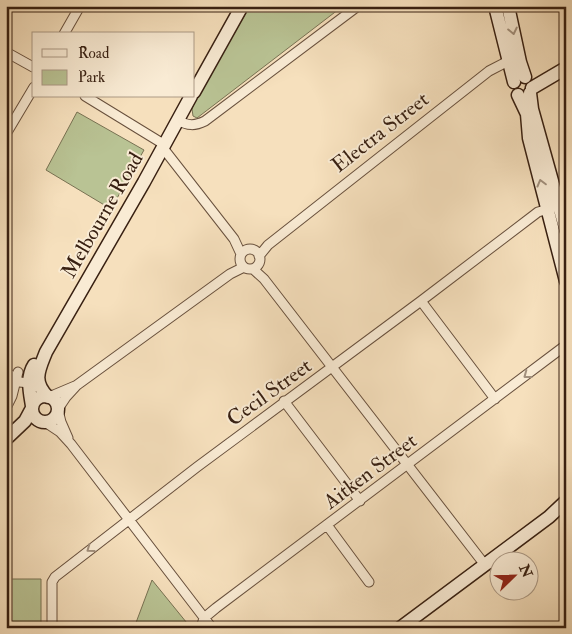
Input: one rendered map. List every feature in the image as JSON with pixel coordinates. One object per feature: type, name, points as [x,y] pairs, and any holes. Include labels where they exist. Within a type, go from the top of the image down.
[{"type":"street","points":[[65,32],[80,6]]},
{"type":"street","points":[[195,90],[242,6]]},
{"type":"street","points":[[178,120],[185,124],[193,125],[198,125],[205,121],[358,6]]},
{"type":"street","points":[[494,6],[532,109],[566,281]]},
{"type":"street","points":[[511,8],[514,58]]},
{"type":"street","points":[[6,52],[32,65]]},
{"type":"street","name":"Electra Street","points":[[58,410],[77,385],[250,259],[489,71],[514,58]]},
{"type":"street","points":[[524,85],[562,69]]},
{"type":"street","points":[[6,134],[32,90]]},
{"type":"street","points":[[88,98],[164,146],[264,279],[485,565]]},
{"type":"street","name":"Melbourne Road","points":[[6,408],[12,396],[46,352],[190,98]]},
{"type":"street","points":[[553,208],[566,231]]},
{"type":"street","name":"Cecil Street","points":[[52,628],[52,582],[55,577],[80,556],[538,212],[553,208]]},
{"type":"street","points":[[421,301],[495,399]]},
{"type":"street","name":"Aitken Street","points":[[204,618],[566,345]]},
{"type":"street","points":[[6,371],[26,377],[56,402],[61,422],[71,444]]},
{"type":"street","points":[[26,377],[35,417],[60,432],[71,444],[212,628]]},
{"type":"street","name":"Electra Street","points":[[48,397],[77,385]]},
{"type":"street","points":[[8,438],[25,421],[37,399],[48,397]]},
{"type":"street","points":[[284,401],[360,501]]},
{"type":"street","points":[[8,438],[53,420],[58,410]]},
{"type":"street","points":[[400,628],[549,517],[566,501]]},
{"type":"street","points":[[549,517],[566,508]]},
{"type":"street","points":[[327,525],[369,582]]},
{"type":"street","points":[[201,628],[204,618]]},
{"type":"green space","points":[[250,6],[343,6],[197,118],[193,116],[192,109],[195,101]]},
{"type":"green space","points":[[77,112],[144,150],[111,209],[46,170]]},
{"type":"green space","points":[[6,579],[41,579],[41,628],[6,628]]},
{"type":"green space","points":[[152,580],[191,628],[134,628]]}]
